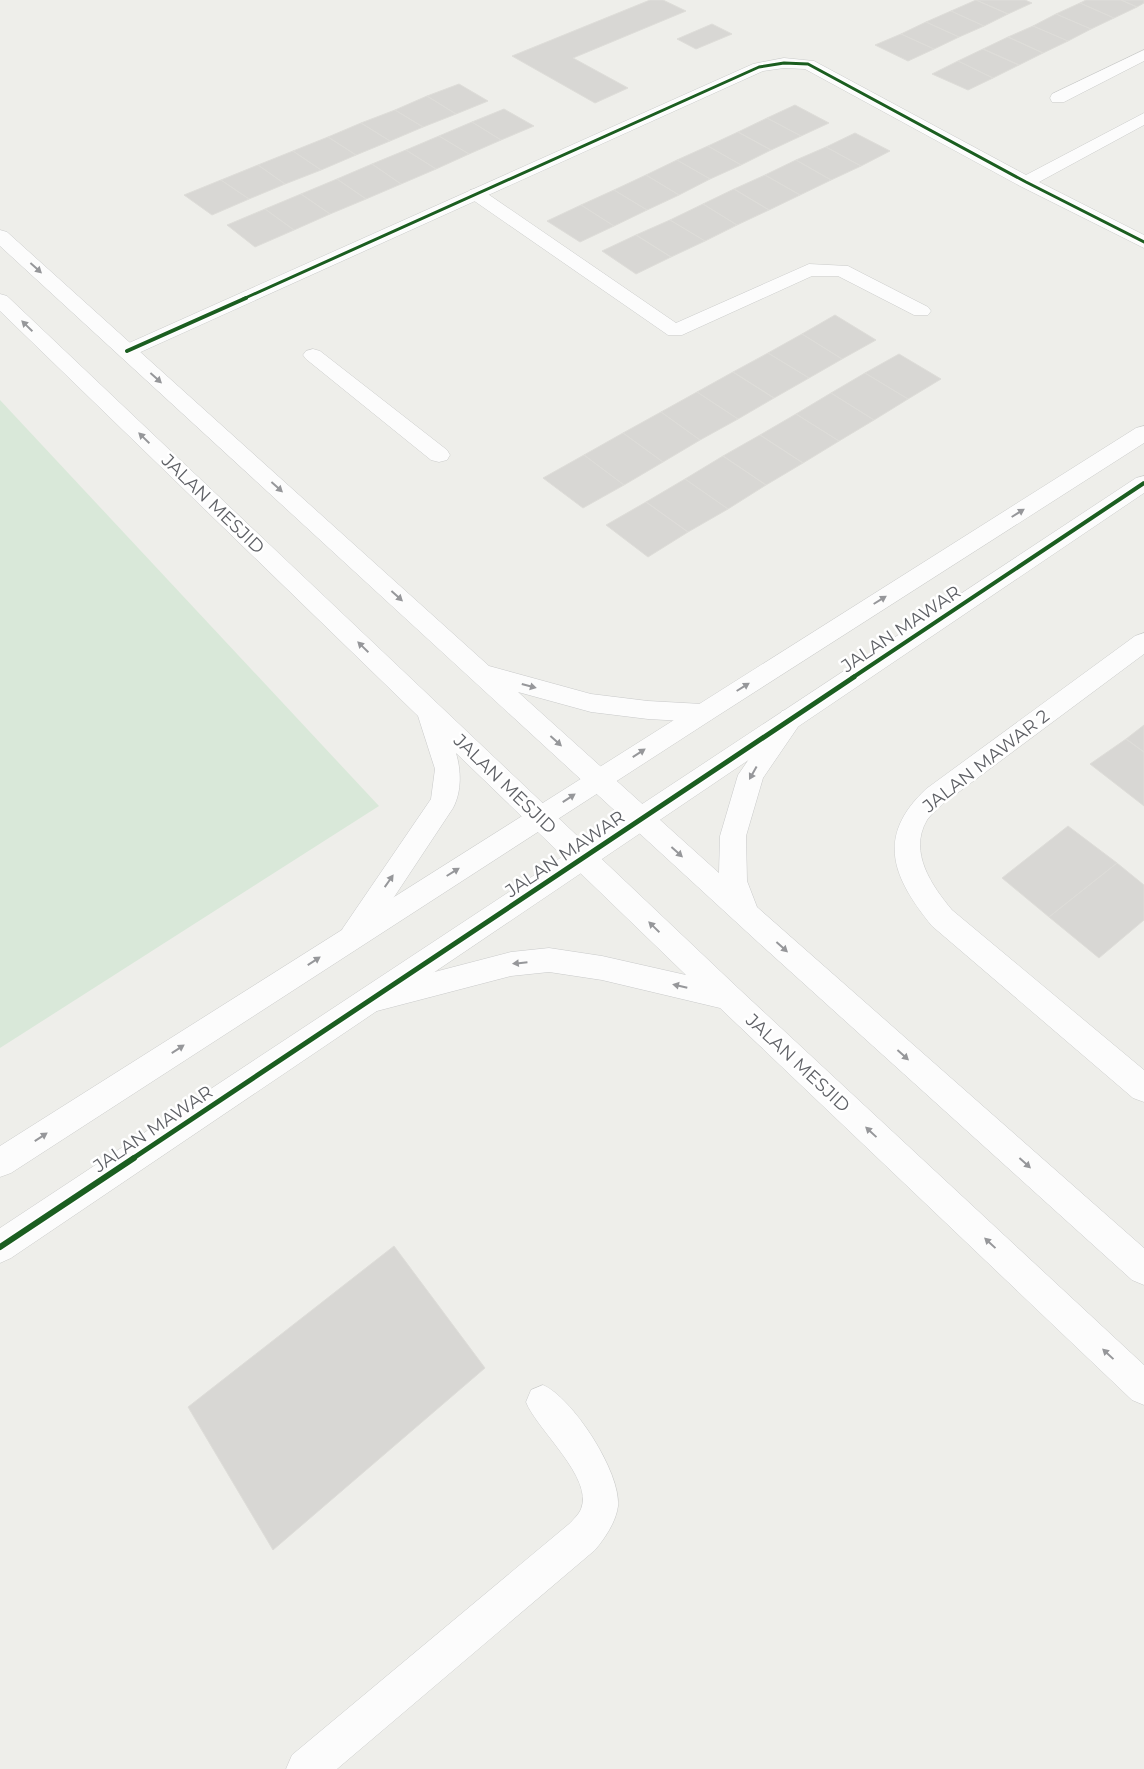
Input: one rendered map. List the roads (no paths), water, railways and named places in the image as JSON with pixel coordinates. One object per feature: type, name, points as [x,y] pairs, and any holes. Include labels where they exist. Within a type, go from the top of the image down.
[{"type":"street","points":[[1058,98],[1144,55]]},
{"type":"street","points":[[127,351],[759,67],[784,63],[808,64],[1026,182],[1144,242]]},
{"type":"street","points":[[1026,182],[1144,118]]},
{"type":"street","points":[[476,194],[676,331],[809,270],[841,270],[921,311]]},
{"type":"street","points":[[0,236],[746,914],[1144,1269]]},
{"type":"street","name":"JALAN MESJID","points":[[0,300],[728,998],[1144,1388]]},
{"type":"street","points":[[313,355],[439,455]]},
{"type":"street","name":"JALAN MAWAR","points":[[0,1163],[598,779],[1144,433]]},
{"type":"street","name":"JALAN MAWAR","points":[[0,1247],[1144,484]]},
{"type":"street","name":"JALAN MAWAR 2","points":[[1144,642],[934,796],[916,816],[908,840],[909,867],[921,894],[942,918],[1144,1088]]},
{"type":"street","points":[[482,673],[591,703],[648,710],[702,713]]},
{"type":"street","points":[[353,936],[444,802],[448,769],[435,723],[398,681]]},
{"type":"street","points":[[746,914],[733,881],[733,836],[751,775],[791,718]]},
{"type":"street","points":[[373,1000],[441,980],[511,964],[549,960],[602,968],[728,998]]},
{"type":"street","points":[[306,1769],[582,1537],[594,1523],[600,1503],[598,1484],[591,1466],[543,1402]]}]
